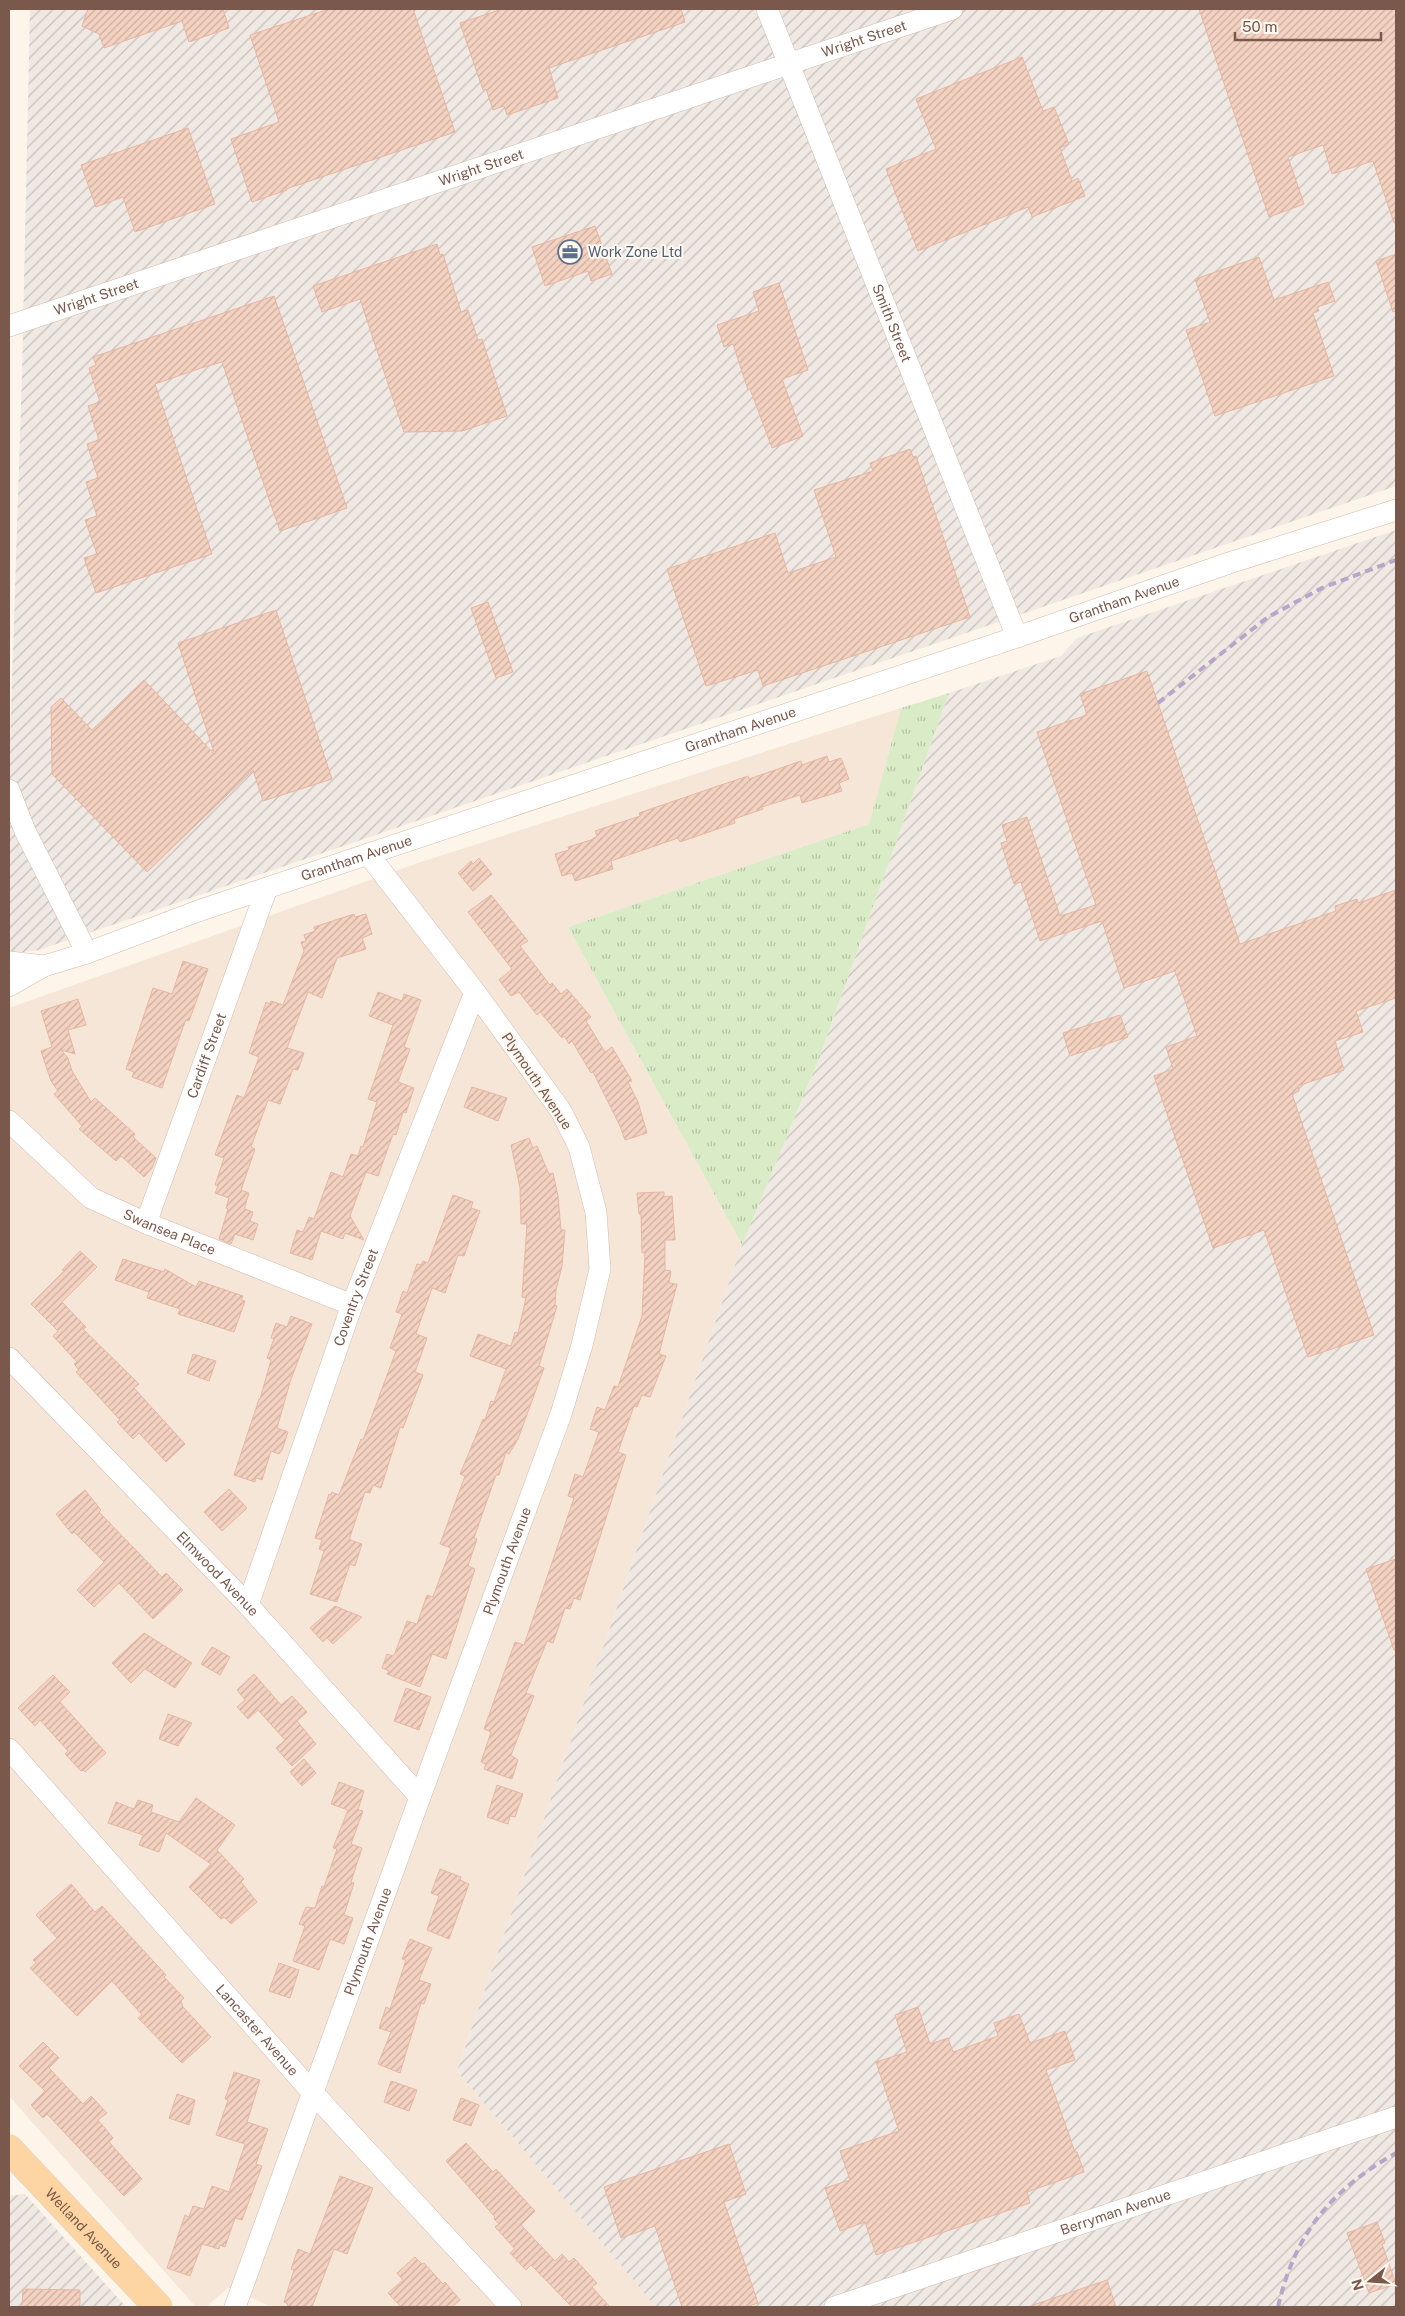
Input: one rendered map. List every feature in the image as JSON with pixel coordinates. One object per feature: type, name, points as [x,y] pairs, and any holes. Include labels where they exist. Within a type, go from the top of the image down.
[{"type":"main road","name":"Welland Avenue","points":[[9,2150],[20,2174],[158,2307]]},
{"type":"street","name":"Smith Street","points":[[767,9],[1017,637]]},
{"type":"street","name":"Wright Street","points":[[9,326],[952,9]]},
{"type":"street","name":"Grantham Avenue","points":[[9,986],[44,966],[87,953],[198,911],[1017,637],[1229,563],[1396,510]]},
{"type":"street","points":[[9,790],[25,831],[87,953]]},
{"type":"street","name":"Plymouth Avenue","points":[[235,2307],[561,1414],[582,1345],[600,1269],[596,1212],[579,1148],[561,1111],[475,992],[368,854]]},
{"type":"street","name":"Cardiff Street","points":[[146,1224],[267,888]]},
{"type":"street","name":"Grantham Avenue","points":[[9,962],[44,966]]},
{"type":"street","name":"Coventry Street","points":[[248,1605],[352,1305],[475,992]]},
{"type":"street","name":"Swansea Place","points":[[9,1121],[91,1198],[146,1224],[352,1305]]},
{"type":"street","name":"Elmwood Avenue","points":[[9,1358],[248,1605],[420,1796]]},
{"type":"street","name":"Lancaster Avenue","points":[[9,1749],[312,2092],[511,2307]]},
{"type":"street","name":"Berryman Avenue","points":[[835,2307],[1396,2117]]},
{"type":"shaded area","points":[[30,9],[1396,9],[1396,486],[39,950],[9,954],[9,775],[22,375]]},
{"type":"shaded area","points":[[1396,530],[1396,2307],[656,2307],[457,2071],[742,1245],[820,1056],[949,693],[1061,656],[1077,638]]},
{"type":"shaded area","points":[[901,708],[869,824],[568,927],[742,1245],[457,2071],[656,2307],[272,2307],[228,2288],[206,2307],[196,2307],[9,2096],[9,1008],[418,863]]},
{"type":"shaded area","points":[[25,2194],[126,2307],[9,2307],[9,2196]]},
{"type":"green space","points":[[949,693],[820,1056],[742,1245],[568,927],[869,824],[901,708]]},
{"type":"building","points":[[88,9],[223,9],[229,28],[189,42],[182,21],[104,48],[99,34],[82,26]]},
{"type":"building","points":[[329,9],[413,9],[455,132],[252,202],[231,139],[279,122],[250,35]]},
{"type":"building","points":[[502,9],[681,9],[685,22],[549,68],[558,98],[507,115],[504,106],[493,110],[486,89],[483,90],[460,23]]},
{"type":"building","points":[[1199,9],[1396,9],[1396,223],[1394,223],[1373,161],[1332,174],[1323,145],[1288,157],[1304,204],[1269,217]]},
{"type":"building","points":[[1022,57],[1043,111],[1054,107],[1069,144],[1060,148],[1072,181],[1078,178],[1085,196],[1032,217],[1028,207],[918,251],[886,169],[936,149],[916,99]]},
{"type":"building","points":[[188,128],[215,204],[135,232],[123,197],[96,207],[81,165]]},
{"type":"building","points":[[595,226],[612,274],[591,281],[588,271],[545,286],[532,247]]},
{"type":"building","points":[[437,244],[440,255],[443,254],[461,312],[468,310],[478,340],[482,339],[507,416],[462,431],[404,432],[360,299],[322,312],[313,286]]},
{"type":"building","points":[[1396,254],[1396,311],[1393,312],[1376,261]]},
{"type":"building","points":[[1259,257],[1274,300],[1328,282],[1335,301],[1317,307],[1319,311],[1313,313],[1334,376],[1215,416],[1186,330],[1210,322],[1195,279]]},
{"type":"building","points":[[779,283],[808,370],[782,379],[803,436],[772,448],[750,389],[748,390],[733,344],[724,347],[717,325],[759,311],[753,292]]},
{"type":"building","points":[[274,296],[347,508],[280,531],[222,362],[201,368],[155,384],[212,554],[96,593],[84,558],[97,554],[85,520],[97,516],[86,482],[98,478],[87,444],[99,440],[88,406],[100,402],[89,368],[96,365],[93,357]]},
{"type":"building","points":[[910,449],[913,457],[916,456],[970,617],[763,686],[758,670],[706,686],[667,569],[775,533],[788,573],[836,557],[814,490],[873,471],[870,463]]},
{"type":"building","points":[[488,602],[513,672],[496,678],[471,608]]},
{"type":"building","points":[[276,610],[332,779],[263,801],[253,770],[147,872],[52,774],[51,707],[61,698],[92,730],[144,680],[215,755],[178,643]]},
{"type":"building","points":[[1147,671],[1240,944],[1336,911],[1335,906],[1357,899],[1358,903],[1396,890],[1396,998],[1356,1011],[1363,1032],[1335,1041],[1344,1070],[1298,1086],[1299,1091],[1292,1094],[1374,1335],[1308,1357],[1264,1230],[1213,1248],[1154,1076],[1173,1069],[1166,1047],[1197,1036],[1175,971],[1124,988],[1102,921],[1040,941],[1021,882],[1014,884],[1001,843],[1007,841],[1002,825],[1027,817],[1060,916],[1096,905],[1037,732],[1087,715],[1080,694]]},
{"type":"building","points":[[827,756],[829,762],[841,758],[849,779],[839,783],[842,791],[802,803],[800,795],[762,807],[763,809],[734,819],[735,823],[680,842],[678,838],[611,861],[613,869],[575,881],[572,873],[562,876],[555,854],[569,850],[568,847],[591,840],[597,836],[595,831],[640,816],[639,813],[748,776],[749,779],[801,761],[802,765]]},
{"type":"building","points":[[479,858],[492,874],[473,891],[458,873],[471,861],[473,864]]},
{"type":"building","points":[[491,895],[528,941],[520,946],[550,985],[552,983],[561,994],[567,989],[591,1017],[586,1021],[605,1052],[612,1047],[632,1081],[628,1082],[638,1102],[647,1133],[625,1140],[593,1072],[591,1073],[572,1041],[569,1044],[564,1036],[562,1038],[540,1012],[537,1015],[519,992],[511,996],[499,980],[512,969],[468,912]]},
{"type":"building","points":[[354,914],[355,917],[366,914],[372,934],[362,938],[366,949],[337,958],[322,998],[308,992],[287,1048],[304,1053],[298,1070],[293,1069],[280,1104],[268,1100],[251,1147],[255,1149],[241,1190],[249,1193],[245,1209],[253,1212],[250,1221],[258,1224],[253,1240],[235,1234],[231,1244],[219,1239],[228,1209],[226,1208],[229,1198],[215,1193],[218,1186],[215,1185],[224,1158],[215,1155],[237,1095],[244,1098],[259,1057],[249,1053],[266,1002],[270,1004],[271,1001],[283,1005],[304,951],[301,942],[306,941],[304,935],[315,931],[314,927]]},
{"type":"building","points":[[183,961],[208,969],[189,1021],[186,1020],[183,1027],[162,1088],[132,1077],[134,1072],[126,1069],[153,988],[172,994]]},
{"type":"building","points":[[378,992],[402,1001],[404,994],[421,1000],[404,1047],[410,1049],[398,1082],[414,1088],[406,1113],[403,1112],[396,1135],[393,1134],[378,1176],[366,1172],[350,1216],[364,1240],[345,1233],[343,1239],[321,1231],[312,1260],[290,1253],[297,1230],[303,1232],[309,1217],[314,1219],[331,1172],[343,1177],[351,1154],[358,1156],[361,1146],[363,1147],[377,1102],[368,1099],[393,1025],[369,1016]]},
{"type":"building","points":[[78,999],[86,1025],[68,1030],[75,1054],[61,1050],[68,1058],[72,1071],[91,1102],[95,1098],[135,1134],[133,1137],[156,1158],[152,1168],[144,1177],[121,1156],[116,1161],[79,1129],[82,1126],[54,1094],[58,1091],[51,1081],[41,1051],[52,1047],[41,1011]]},
{"type":"building","points":[[1120,1015],[1128,1037],[1070,1056],[1063,1033]]},
{"type":"building","points":[[472,1087],[507,1098],[498,1121],[464,1107]]},
{"type":"building","points":[[529,1138],[533,1148],[537,1146],[549,1174],[553,1173],[558,1196],[561,1230],[565,1230],[562,1266],[556,1290],[555,1305],[557,1306],[539,1366],[544,1368],[518,1439],[509,1454],[506,1452],[499,1475],[496,1475],[474,1538],[477,1539],[468,1566],[475,1569],[446,1659],[432,1654],[420,1687],[387,1674],[389,1671],[382,1668],[387,1654],[393,1656],[395,1653],[407,1621],[417,1624],[427,1595],[433,1597],[451,1548],[440,1544],[465,1476],[460,1474],[483,1419],[485,1420],[491,1401],[494,1402],[506,1369],[470,1356],[478,1334],[511,1346],[515,1332],[518,1333],[526,1298],[522,1297],[527,1224],[521,1224],[520,1188],[511,1145]]},
{"type":"building","points":[[664,1192],[664,1197],[672,1196],[675,1240],[665,1240],[665,1270],[671,1271],[669,1283],[677,1284],[659,1354],[666,1356],[650,1397],[642,1395],[637,1407],[634,1406],[618,1452],[626,1455],[580,1600],[574,1598],[570,1609],[565,1608],[553,1643],[547,1641],[526,1693],[534,1696],[511,1755],[518,1760],[512,1779],[484,1769],[486,1764],[481,1762],[491,1732],[484,1729],[515,1642],[524,1645],[574,1498],[568,1496],[575,1474],[583,1477],[599,1432],[590,1429],[597,1407],[605,1410],[614,1386],[618,1387],[642,1316],[645,1253],[642,1253],[641,1214],[639,1214],[637,1193]]},
{"type":"building","points":[[453,1195],[473,1202],[471,1208],[480,1211],[464,1256],[458,1255],[445,1293],[432,1288],[416,1334],[427,1338],[415,1372],[423,1375],[403,1428],[400,1427],[381,1488],[373,1485],[370,1493],[365,1492],[350,1537],[350,1540],[362,1544],[355,1566],[350,1564],[337,1602],[310,1594],[324,1551],[319,1549],[322,1540],[315,1538],[329,1494],[331,1495],[332,1492],[339,1495],[361,1439],[363,1440],[396,1351],[390,1348],[402,1314],[396,1312],[403,1291],[407,1293],[417,1264],[421,1265],[423,1261],[428,1263]]},
{"type":"building","points":[[80,1251],[97,1267],[62,1302],[86,1327],[83,1329],[139,1384],[134,1388],[185,1444],[166,1462],[139,1433],[133,1439],[117,1422],[120,1420],[76,1372],[79,1370],[74,1364],[77,1362],[53,1336],[58,1331],[31,1304],[64,1271],[62,1270]]},
{"type":"building","points":[[123,1259],[164,1272],[165,1269],[196,1287],[199,1281],[243,1296],[241,1300],[245,1301],[234,1332],[178,1314],[180,1309],[147,1298],[149,1292],[115,1280]]},
{"type":"building","points":[[291,1316],[312,1324],[290,1382],[277,1428],[288,1432],[282,1450],[279,1454],[271,1451],[262,1480],[256,1478],[255,1482],[234,1475],[271,1360],[267,1358],[274,1339],[271,1338],[276,1323],[287,1327]]},
{"type":"building","points":[[193,1354],[216,1361],[209,1381],[187,1373]]},
{"type":"building","points":[[229,1489],[247,1508],[222,1531],[204,1512]]},
{"type":"building","points":[[85,1490],[101,1510],[99,1512],[162,1577],[166,1573],[183,1590],[153,1619],[119,1583],[94,1607],[77,1590],[104,1562],[74,1532],[72,1534],[56,1514]]},
{"type":"building","points":[[1396,1559],[1396,1649],[1394,1650],[1366,1569]]},
{"type":"building","points":[[335,1606],[362,1617],[333,1644],[327,1638],[323,1642],[310,1628]]},
{"type":"building","points":[[144,1633],[192,1663],[175,1688],[145,1669],[131,1683],[112,1663]]},
{"type":"building","points":[[212,1647],[230,1657],[220,1675],[201,1664]]},
{"type":"building","points":[[254,1674],[281,1705],[292,1696],[307,1712],[297,1721],[316,1744],[292,1766],[276,1748],[285,1740],[258,1710],[248,1719],[237,1707],[245,1700],[237,1690]]},
{"type":"building","points":[[53,1675],[70,1692],[60,1702],[106,1753],[85,1772],[81,1771],[65,1754],[68,1751],[40,1720],[35,1726],[18,1708]]},
{"type":"building","points":[[406,1688],[431,1697],[419,1730],[394,1721]]},
{"type":"building","points":[[168,1714],[192,1723],[178,1746],[159,1739]]},
{"type":"building","points":[[304,1759],[316,1773],[302,1786],[290,1772]]},
{"type":"building","points":[[339,1782],[364,1791],[358,1810],[363,1811],[351,1844],[362,1848],[351,1882],[354,1883],[344,1915],[353,1918],[344,1944],[330,1939],[319,1970],[293,1961],[305,1926],[299,1924],[306,1907],[315,1908],[337,1849],[333,1848],[348,1810],[331,1804]]},
{"type":"building","points":[[497,1785],[523,1794],[515,1817],[510,1816],[508,1824],[487,1817]]},
{"type":"building","points":[[196,1798],[235,1825],[217,1850],[244,1879],[241,1882],[257,1902],[231,1924],[224,1917],[221,1919],[189,1887],[211,1864],[166,1833],[159,1852],[139,1845],[143,1835],[108,1823],[116,1802],[134,1809],[138,1800],[153,1805],[151,1812],[179,1822]]},
{"type":"building","points":[[440,1869],[461,1877],[460,1880],[469,1884],[449,1939],[427,1930],[439,1896],[431,1893]]},
{"type":"building","points":[[71,1884],[95,1912],[102,1906],[166,1975],[164,1977],[184,1998],[181,2001],[183,2007],[211,2037],[182,2063],[138,2018],[142,2015],[112,1981],[77,2016],[30,1968],[36,1963],[33,1960],[57,1938],[36,1915]]},
{"type":"building","points":[[410,1939],[432,1948],[419,1980],[431,1984],[424,2004],[421,2003],[400,2073],[378,2064],[391,2032],[379,2028],[386,2007],[390,2009],[406,1960],[402,1959]]},
{"type":"building","points":[[279,1963],[299,1970],[290,1998],[269,1991]]},
{"type":"building","points":[[918,2007],[930,2044],[948,2038],[953,2052],[998,2036],[994,2023],[1019,2014],[1030,2043],[1065,2031],[1075,2060],[1046,2070],[1084,2172],[1027,2192],[1030,2203],[876,2255],[865,2222],[840,2231],[825,2188],[850,2180],[840,2151],[899,2131],[876,2062],[907,2052],[895,2015]]},
{"type":"building","points":[[43,2042],[59,2058],[49,2068],[83,2104],[91,2096],[107,2113],[98,2120],[113,2138],[109,2142],[142,2179],[124,2196],[47,2114],[43,2118],[31,2105],[45,2091],[19,2066]]},
{"type":"building","points":[[234,2072],[260,2080],[247,2122],[268,2129],[256,2164],[262,2166],[242,2220],[235,2218],[225,2247],[220,2245],[219,2249],[202,2244],[190,2276],[167,2268],[185,2215],[189,2217],[193,2206],[204,2209],[212,2186],[229,2192],[245,2144],[216,2135],[228,2100],[225,2099]]},
{"type":"building","points":[[391,2081],[417,2090],[409,2111],[384,2102]]},
{"type":"building","points":[[177,2094],[195,2100],[189,2125],[169,2118]]},
{"type":"building","points":[[461,2098],[479,2105],[471,2126],[453,2120]]},
{"type":"building","points":[[466,2143],[493,2172],[496,2169],[535,2211],[521,2225],[555,2261],[562,2254],[569,2262],[574,2258],[597,2283],[592,2287],[610,2307],[572,2307],[531,2265],[526,2270],[510,2253],[515,2249],[495,2227],[499,2224],[494,2219],[495,2217],[446,2161]]},
{"type":"building","points":[[729,2144],[746,2194],[724,2202],[758,2303],[746,2307],[682,2307],[655,2226],[621,2238],[604,2187]]},
{"type":"building","points":[[340,2176],[373,2188],[347,2254],[334,2249],[312,2307],[287,2307],[288,2304],[284,2302],[294,2270],[291,2269],[298,2249],[310,2254]]},
{"type":"building","points":[[1377,2222],[1385,2243],[1382,2244],[1396,2284],[1369,2293],[1347,2233]]},
{"type":"building","points":[[415,2257],[422,2264],[424,2263],[443,2284],[445,2282],[460,2300],[452,2307],[401,2307],[388,2293],[403,2280],[397,2273]]},
{"type":"building","points":[[1107,2280],[1116,2307],[1034,2307],[1033,2305]]},
{"type":"building","points":[[23,2289],[80,2290],[80,2307],[22,2307]]},
{"type":"railway","points":[[1158,703],[1268,617],[1322,588],[1396,560]]},
{"type":"railway","points":[[1278,2307],[1294,2257],[1319,2216],[1353,2182],[1396,2153]]},
{"type":"place","name":"Work Zone Ltd","points":[[570,252]]}]
